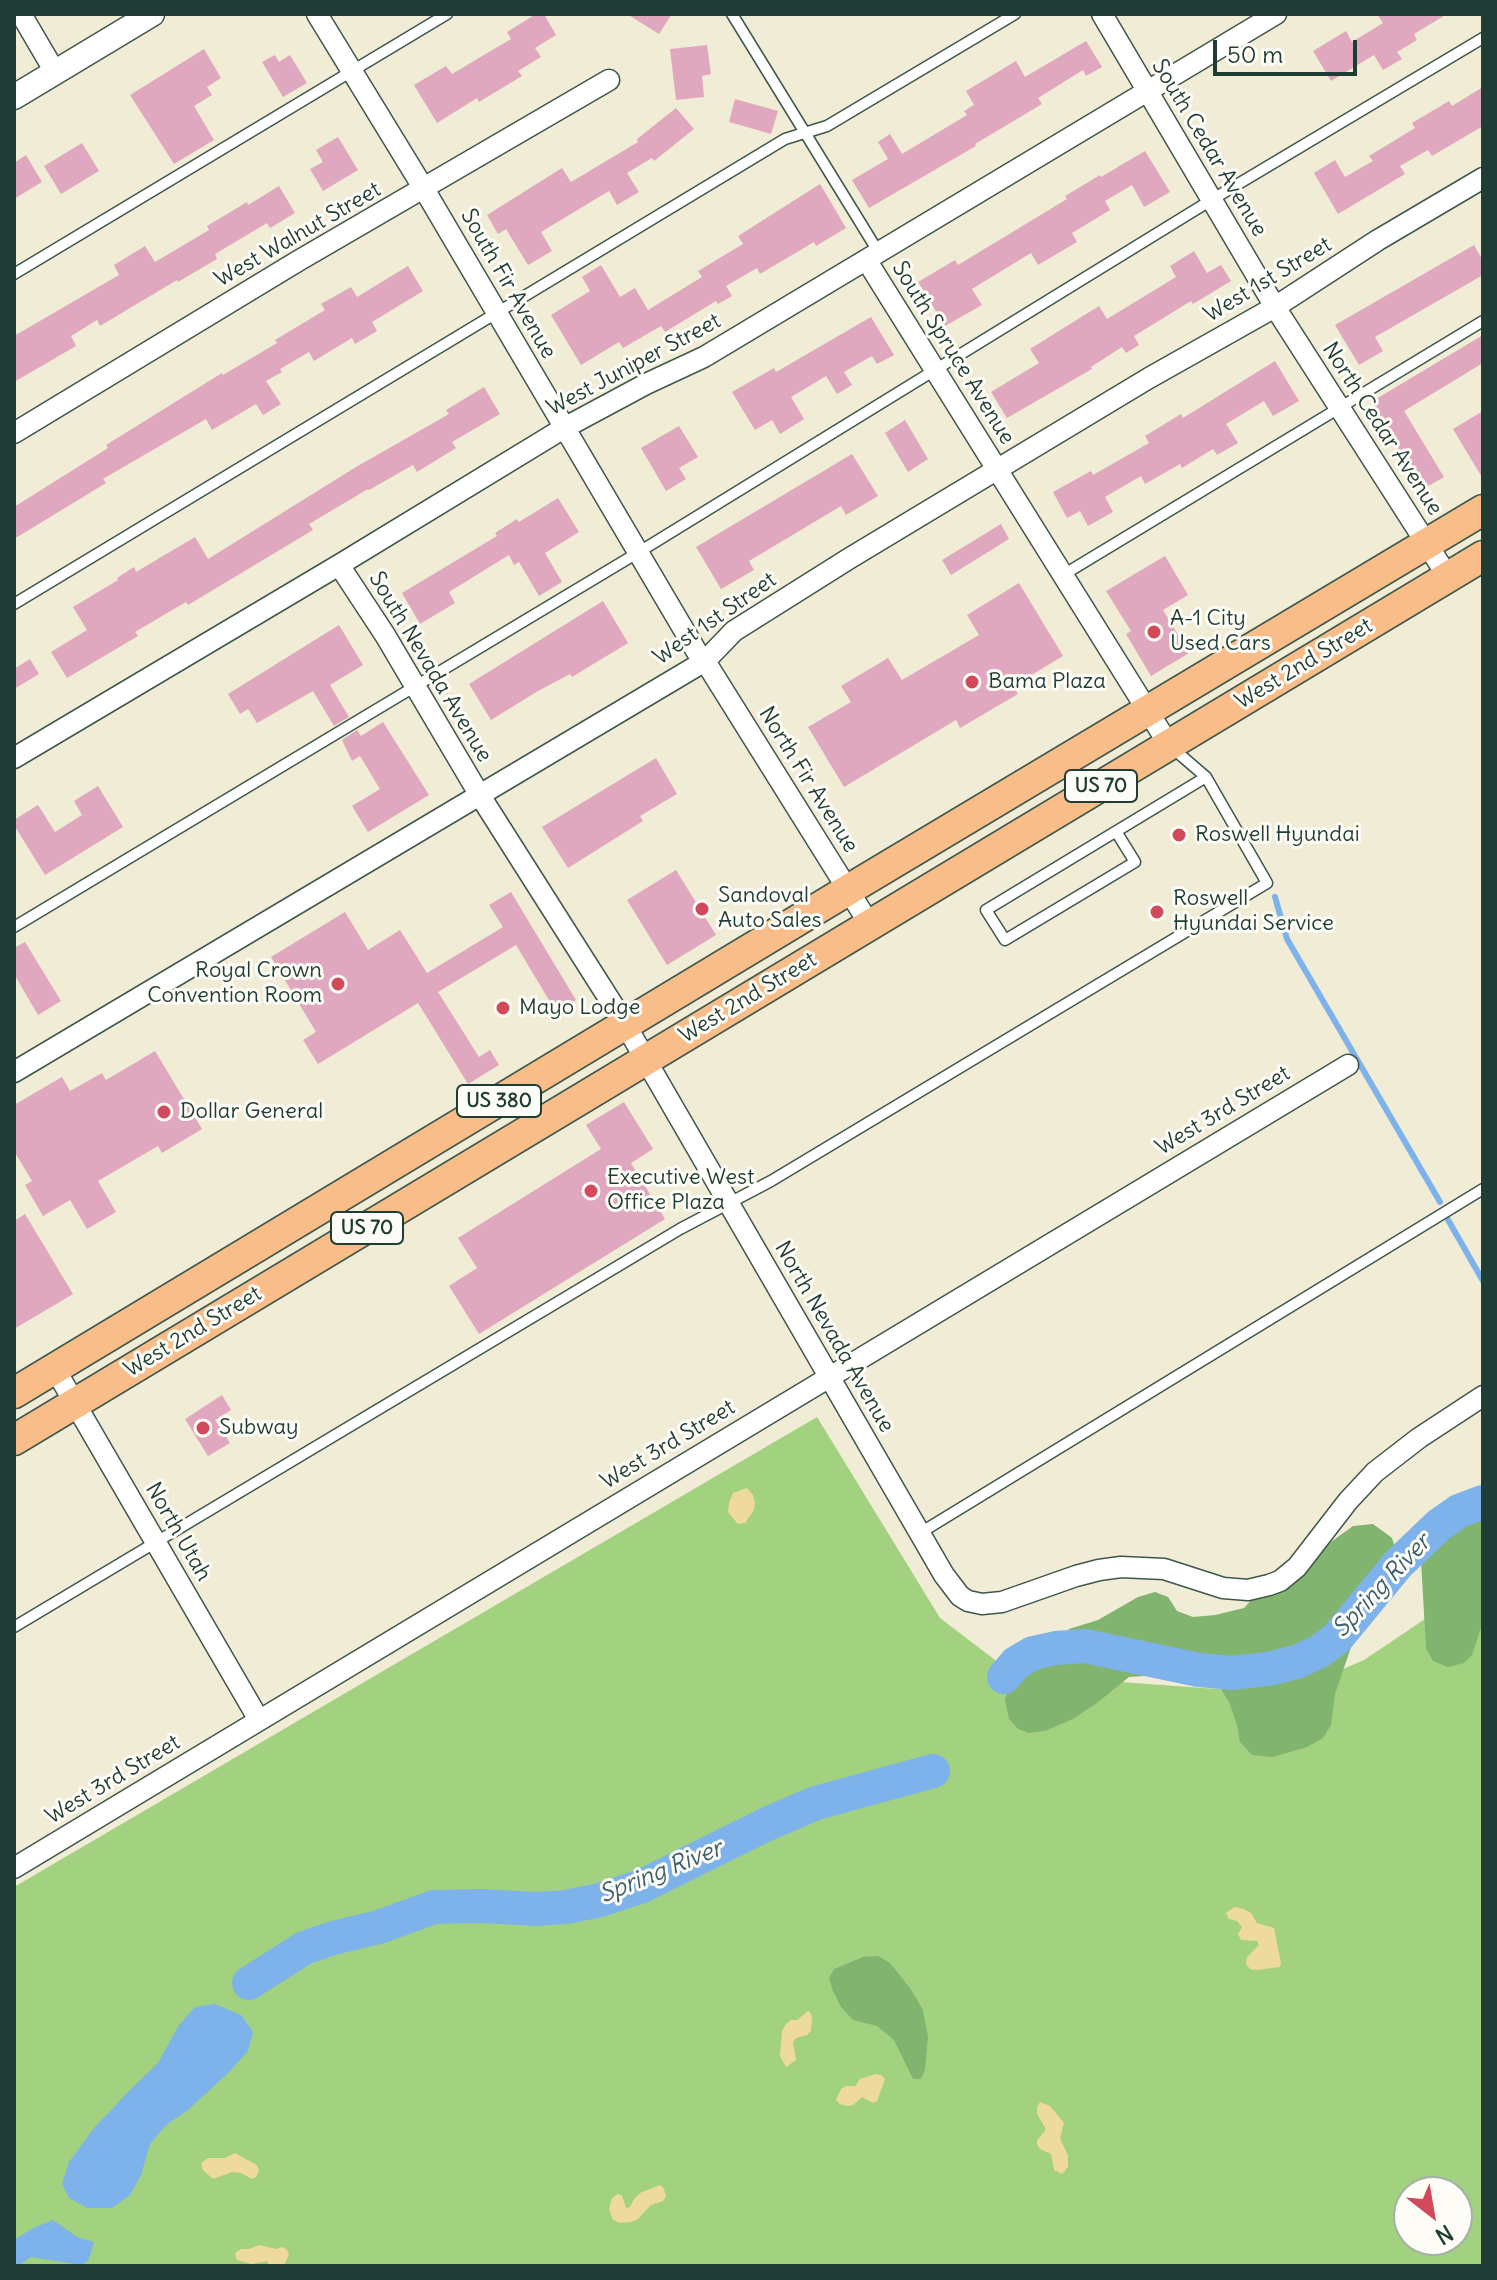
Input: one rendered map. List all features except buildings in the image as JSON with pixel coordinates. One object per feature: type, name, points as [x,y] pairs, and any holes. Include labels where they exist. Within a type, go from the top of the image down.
[{"type":"main road","name":"West 2nd Street","points":[[14,1393],[1483,510]]},
{"type":"main road","name":"West 2nd Street","points":[[14,1440],[1483,556]]},
{"type":"street","points":[[21,14],[55,72]]},
{"type":"street","points":[[14,97],[152,14]]},
{"type":"street","name":"South Fir Avenue","points":[[317,14],[424,189],[701,659],[705,661]]},
{"type":"street","name":"South Cedar Avenue","points":[[1102,14],[1275,307]]},
{"type":"street","name":"West Juniper Street","points":[[14,758],[564,428],[704,357],[1276,14]]},
{"type":"street","name":"West Walnut Street","points":[[14,433],[298,261],[609,80]]},
{"type":"street","name":"West 1st Street","points":[[14,1072],[705,661],[734,631],[850,558],[1149,378],[1275,307],[1378,240],[1483,178]]},
{"type":"street","name":"South Spruce Avenue","points":[[873,257],[936,371],[1169,745]]},
{"type":"street","name":"North Cedar Avenue","points":[[1275,307],[1448,577]]},
{"type":"street","name":"South Nevada Avenue","points":[[339,565],[479,794]]},
{"type":"street","name":"North Fir Avenue","points":[[705,661],[870,925]]},
{"type":"street","name":"North Nevada Avenue","points":[[479,794],[625,1024],[953,1588],[968,1601],[982,1604],[1002,1602],[1076,1576],[1121,1567],[1164,1569],[1223,1588],[1259,1589],[1289,1575],[1297,1567],[1348,1501],[1375,1472],[1419,1438],[1483,1396]]},
{"type":"street","name":"West 3rd Street","points":[[14,1868],[1348,1065]]},
{"type":"street","name":"North Utah","points":[[55,1369],[259,1720]]},
{"type":"lane","points":[[14,274],[447,14]]},
{"type":"lane","points":[[732,14],[804,133],[873,257]]},
{"type":"lane","points":[[14,604],[785,139],[827,126],[1015,14]]},
{"type":"lane","points":[[14,927],[639,552],[1213,199],[1483,38]]},
{"type":"lane","points":[[1063,575],[1483,321]]},
{"type":"lane","points":[[14,1627],[680,1229],[771,1181],[921,1092],[1267,883],[1206,777],[1169,745]]},
{"type":"lane","points":[[1117,833],[1135,862],[1005,940],[986,910],[1206,777]]},
{"type":"lane","points":[[920,1533],[1483,1189]]},
{"type":"green space","points":[[817,1417],[940,1618],[999,1663],[1121,1682],[1285,1694],[1364,1660],[1483,1580],[1483,2266],[14,2266],[14,1887]]},
{"type":"green space","points":[[1483,1491],[1483,1622],[1472,1655],[1464,1663],[1448,1667],[1433,1661],[1426,1648],[1421,1560],[1425,1542],[1441,1517],[1459,1501]]},
{"type":"green space","points":[[1373,1524],[1392,1538],[1396,1551],[1386,1570],[1372,1586],[1335,1694],[1331,1725],[1323,1738],[1307,1747],[1273,1757],[1252,1755],[1240,1742],[1229,1702],[1219,1686],[1204,1678],[1172,1674],[1129,1677],[1073,1719],[1045,1731],[1029,1733],[1018,1729],[1009,1719],[1005,1700],[1009,1686],[1020,1674],[1052,1656],[1059,1639],[1069,1629],[1098,1620],[1138,1597],[1155,1592],[1168,1597],[1177,1611],[1193,1617],[1244,1608],[1269,1581],[1353,1526]]},
{"type":"green space","points":[[878,1956],[890,1963],[923,2010],[928,2037],[925,2070],[921,2079],[913,2079],[894,2040],[877,2026],[853,2020],[841,2007],[833,1991],[829,1978],[834,1969],[863,1957]]},
{"type":"sand","points":[[747,1488],[753,1495],[754,1510],[745,1523],[738,1524],[728,1512],[729,1503],[733,1493]]},
{"type":"sand","points":[[1234,1907],[1251,1913],[1257,1923],[1274,1928],[1280,1967],[1256,1970],[1246,1964],[1247,1957],[1259,1945],[1257,1941],[1241,1940],[1238,1934],[1242,1927],[1237,1921],[1229,1919],[1226,1913]]},
{"type":"sand","points":[[808,2011],[812,2018],[811,2031],[793,2042],[796,2060],[786,2067],[780,2056],[782,2031],[791,2020],[797,2020]]},
{"type":"sand","points":[[876,2074],[885,2079],[877,2101],[873,2103],[862,2097],[848,2106],[836,2100],[841,2089],[855,2086],[860,2079]]},
{"type":"sand","points":[[1040,2102],[1050,2106],[1064,2123],[1060,2138],[1068,2156],[1068,2167],[1062,2174],[1054,2170],[1051,2154],[1037,2144],[1045,2131],[1037,2114]]},
{"type":"sand","points":[[235,2153],[257,2165],[259,2171],[256,2177],[252,2179],[232,2172],[213,2179],[203,2170],[201,2163],[208,2158],[225,2158]]},
{"type":"sand","points":[[660,2185],[666,2196],[663,2201],[651,2205],[631,2222],[613,2220],[609,2209],[612,2198],[618,2194],[622,2196],[626,2208],[630,2207],[640,2193]]},
{"type":"sand","points":[[259,2245],[287,2250],[289,2254],[284,2266],[269,2266],[267,2261],[252,2264],[237,2260],[235,2253]]},
{"type":"water","points":[[215,2004],[241,2015],[253,2032],[248,2051],[188,2110],[166,2125],[150,2144],[141,2175],[130,2195],[112,2208],[87,2208],[69,2198],[62,2184],[69,2162],[94,2128],[158,2063],[179,2025],[195,2007]]},
{"type":"water","points":[[53,2220],[77,2237],[94,2242],[89,2259],[82,2265],[31,2257],[14,2266],[14,2240]]},
{"type":"waterway","points":[[1275,897],[1287,939],[1440,1202]]},
{"type":"waterway","points":[[1447,1218],[1483,1281]]},
{"type":"waterway","name":"Spring River","points":[[1004,1677],[1016,1663],[1033,1653],[1085,1646],[1199,1670],[1232,1673],[1299,1661],[1337,1638],[1398,1564],[1439,1525],[1459,1511],[1483,1502]]},
{"type":"waterway","name":"Spring River","points":[[249,1983],[304,1948],[379,1927],[434,1907],[537,1909],[600,1900],[642,1886],[816,1803],[933,1771]]},
{"type":"place","name":"A-1 City Used Cars","points":[[1154,632]]},
{"type":"place","name":"Bama Plaza","points":[[972,682]]},
{"type":"place","name":"Roswell Hyundai","points":[[1179,835]]},
{"type":"place","name":"Sandoval Auto Sales","points":[[702,909]]},
{"type":"place","name":"Roswell Hyundai Service","points":[[1157,912]]},
{"type":"place","name":"Royal Crown Convention Room","points":[[338,984]]},
{"type":"place","name":"Mayo Lodge","points":[[503,1008]]},
{"type":"place","name":"Dollar General","points":[[164,1112]]},
{"type":"place","name":"Executive West Office Plaza","points":[[591,1191]]},
{"type":"place","name":"Subway","points":[[203,1428]]}]
